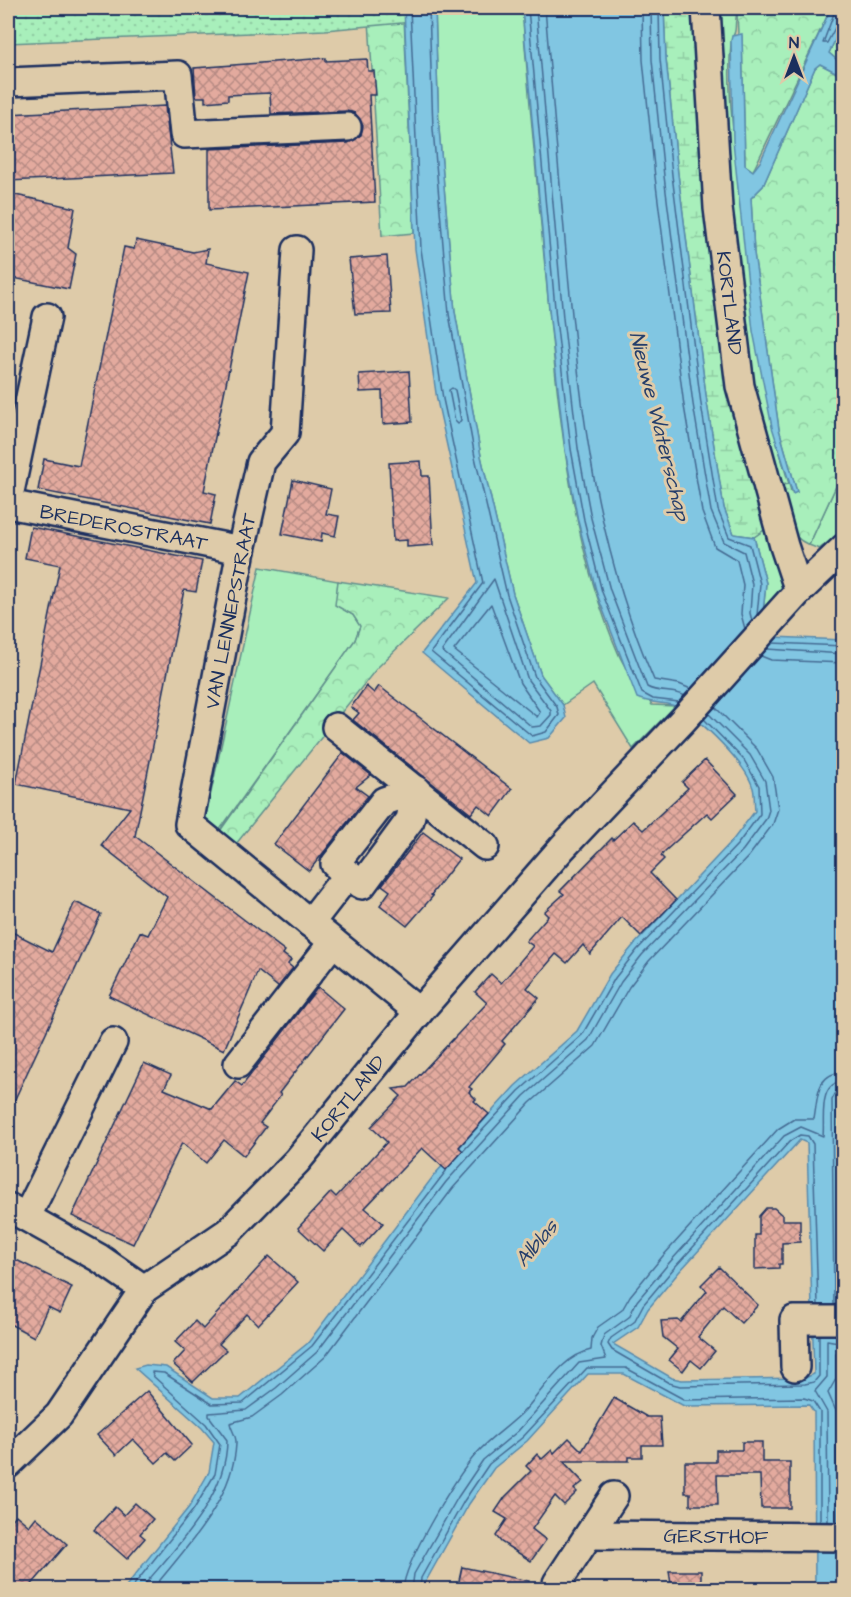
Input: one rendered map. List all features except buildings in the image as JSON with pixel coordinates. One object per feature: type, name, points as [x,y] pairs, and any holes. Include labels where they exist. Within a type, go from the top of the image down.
[{"type":"street","name":"KORTLAND","points":[[8,1464],[59,1415],[144,1289],[228,1232],[297,1161],[419,1012],[569,840],[683,720],[799,591],[784,546],[740,386],[718,208],[706,8]]},
{"type":"street","points":[[8,82],[178,75],[184,134],[347,127]]},
{"type":"street","name":"VAN LENNEPSTRAAT","points":[[297,250],[285,434],[261,462],[241,550],[189,824],[419,1012]]},
{"type":"street","name":"BREDEROSTRAAT","points":[[47,317],[8,503],[241,550]]},
{"type":"street","points":[[799,591],[843,548]]},
{"type":"street","points":[[336,727],[485,846]]},
{"type":"street","points":[[310,923],[348,874],[362,885],[410,820],[416,790]]},
{"type":"street","points":[[238,1064],[333,942]]},
{"type":"street","points":[[113,1042],[17,1212],[99,1258],[144,1289]]},
{"type":"street","points":[[795,1367],[794,1320],[843,1320]]},
{"type":"street","points":[[557,1583],[614,1496]]},
{"type":"street","name":"GERSTHOF","points":[[588,1535],[843,1536]]},
{"type":"green space","points":[[8,8],[435,8],[435,20],[325,30],[8,43]]},
{"type":"green space","points":[[435,8],[522,8],[556,381],[577,521],[602,612],[622,662],[652,705],[675,706],[633,749],[593,684],[563,705],[541,675],[513,594],[481,456],[455,312],[439,129]]},
{"type":"green space","points":[[664,8],[697,8],[716,300],[764,530],[754,537],[734,534],[724,508],[707,403],[678,174],[666,59]]},
{"type":"green space","points":[[713,8],[729,8],[730,12],[737,13],[735,31],[731,41],[730,83],[748,273],[763,379],[789,484],[773,486],[738,319]]},
{"type":"green space","points":[[741,8],[831,8],[753,171],[745,165],[742,36],[738,34],[737,13]]},
{"type":"green space","points":[[404,18],[414,233],[382,236],[369,20]]},
{"type":"green space","points":[[843,23],[843,65],[829,53]]},
{"type":"green space","points":[[820,64],[843,76],[843,471],[809,545],[794,535],[784,520],[773,486],[789,484],[791,491],[797,492],[779,429],[754,253],[751,198],[763,186],[815,68]]},
{"type":"green space","points":[[843,471],[843,531],[819,549],[809,545]]},
{"type":"green space","points":[[764,530],[784,593],[763,613],[766,583],[754,537]]},
{"type":"green space","points":[[260,567],[338,581],[336,605],[353,615],[360,626],[355,640],[219,831],[205,820]]},
{"type":"green space","points":[[338,581],[449,598],[377,668],[236,844],[220,831],[355,640],[360,626],[353,615],[335,605]]},
{"type":"green space","points":[[843,1090],[844,1309],[840,1311],[837,1126],[838,1100]]},
{"type":"green space","points":[[841,1333],[844,1333],[843,1526]]},
{"type":"water","points":[[404,8],[435,8],[439,129],[455,312],[481,456],[513,594],[541,675],[563,705],[566,718],[549,738],[529,743],[422,653],[477,583],[437,400],[415,249]]},
{"type":"water","points":[[522,8],[664,8],[666,59],[678,174],[707,403],[724,508],[734,534],[754,537],[766,583],[763,613],[773,637],[843,640],[844,1090],[838,1100],[837,1126],[843,1589],[815,1589],[814,1412],[809,1405],[684,1406],[624,1374],[588,1374],[527,1441],[494,1468],[469,1504],[426,1581],[425,1589],[123,1590],[189,1507],[209,1472],[214,1442],[202,1428],[135,1368],[146,1365],[166,1367],[213,1398],[240,1398],[308,1343],[435,1174],[515,1086],[577,1031],[610,974],[632,947],[732,841],[755,811],[754,791],[749,778],[710,731],[678,707],[637,698],[597,594],[578,521],[565,450],[550,319]],"holes":[[[800,1140],[807,1143],[814,1374],[805,1378],[682,1380],[672,1378],[613,1344],[638,1327],[648,1309],[679,1272]]]},
{"type":"water","points":[[831,8],[843,8],[843,23],[829,53],[843,65],[843,76],[820,64],[815,68],[763,186],[751,198],[754,253],[779,429],[797,492],[793,494],[772,427],[753,331],[733,141],[731,41],[732,36],[742,34],[745,165],[753,171],[760,162]]},
{"type":"water label","name":"Nieuwe Waterschap","points":[[660,426]]},
{"type":"water label","name":"Alblas","points":[[536,1243]]}]
